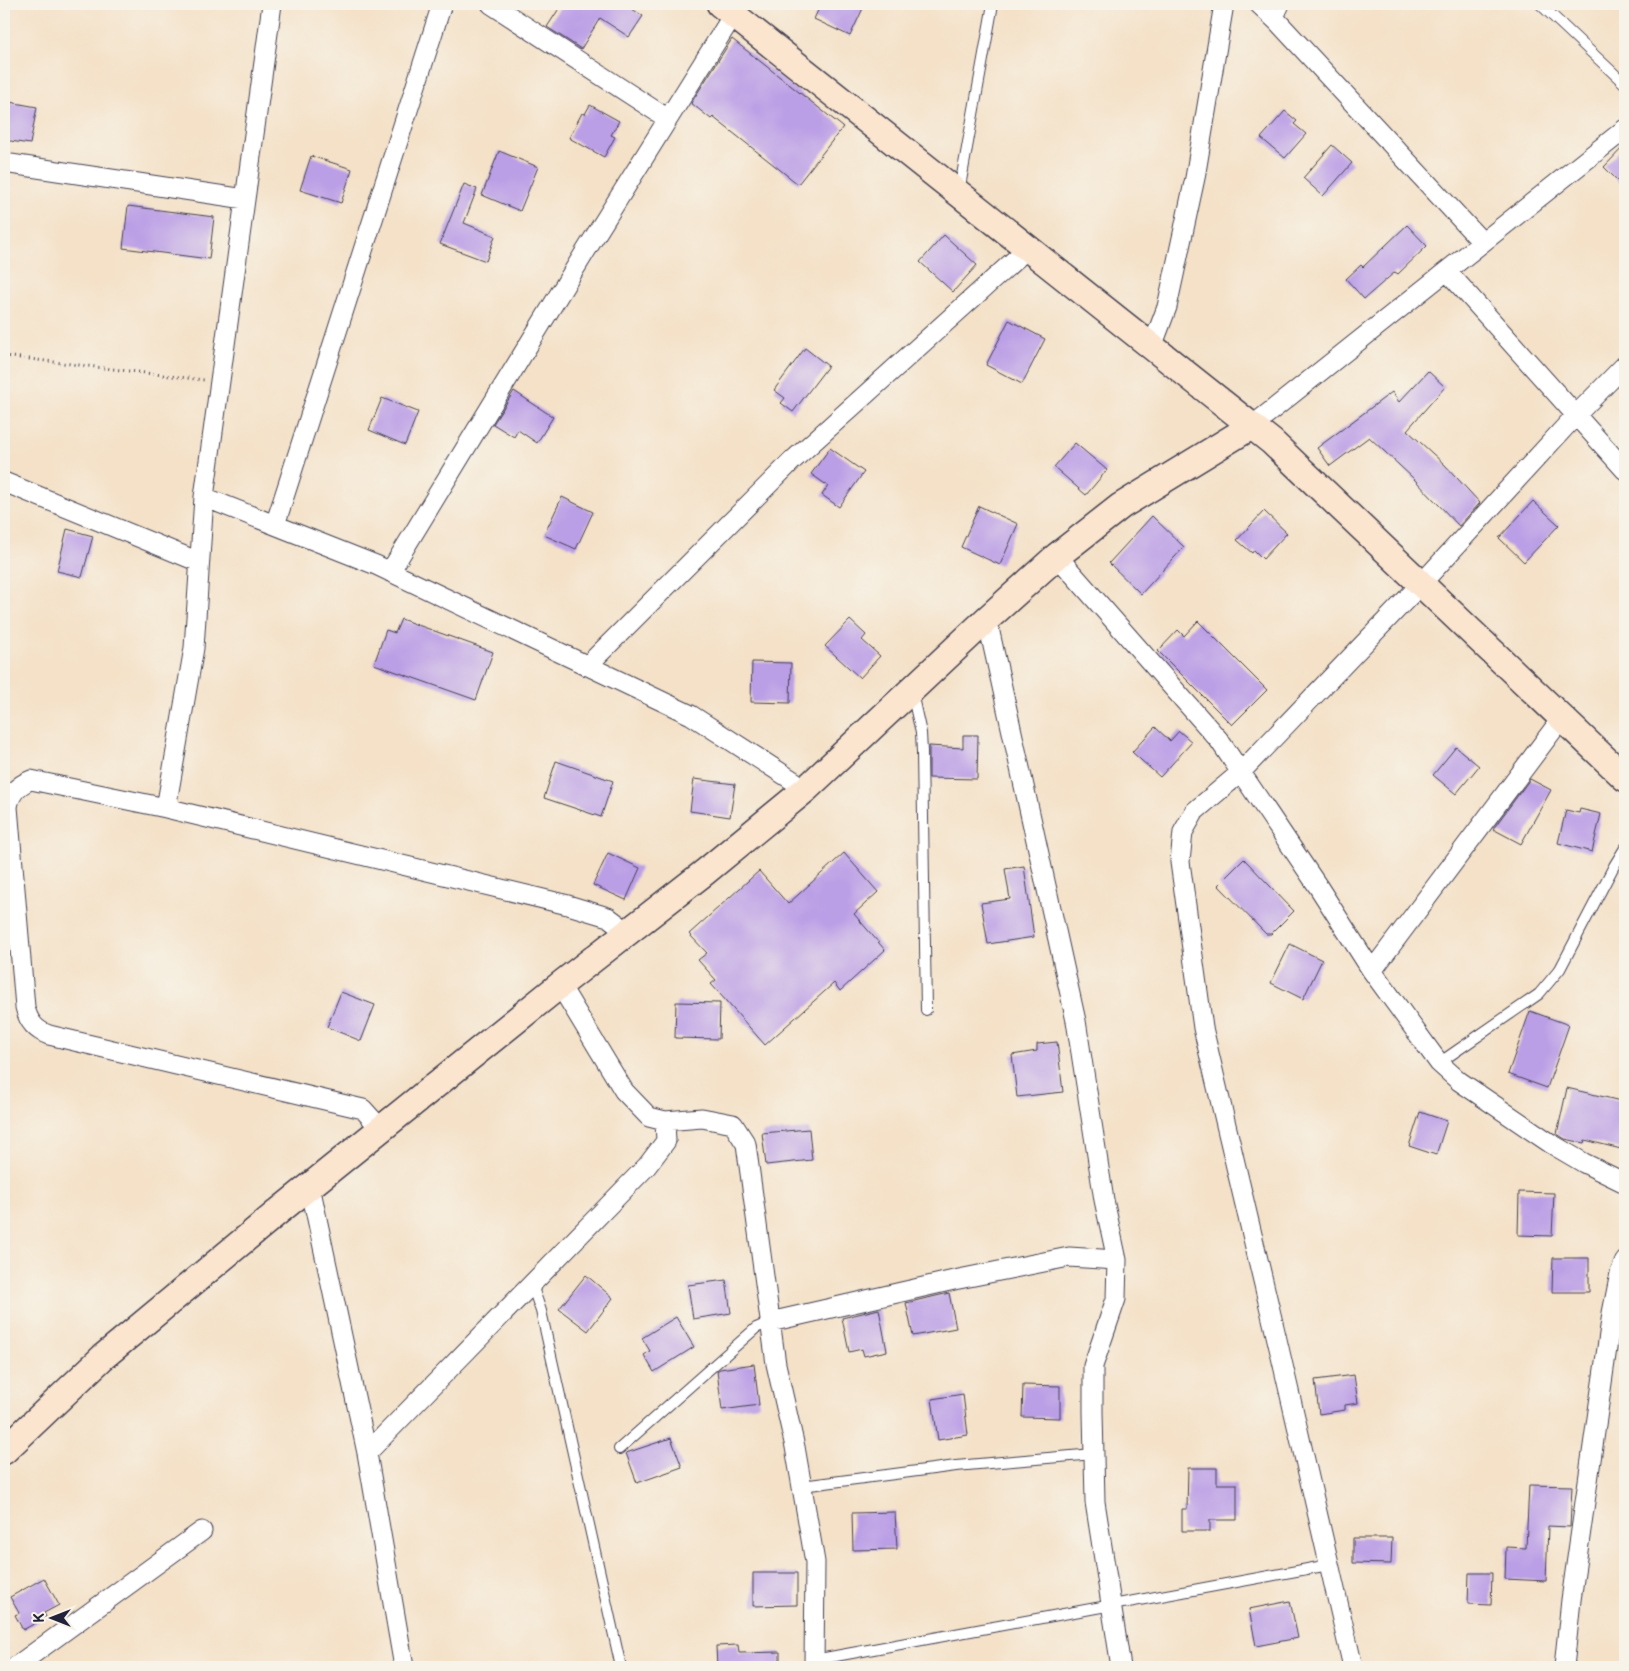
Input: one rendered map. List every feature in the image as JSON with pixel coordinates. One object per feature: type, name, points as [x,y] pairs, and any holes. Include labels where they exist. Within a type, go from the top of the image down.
[{"type":"street","points":[[166,808],[194,648],[204,496],[272,4]]},
{"type":"street","points":[[275,525],[442,4]]},
{"type":"street","points":[[491,4],[668,119]]},
{"type":"street","points":[[1152,346],[1167,307],[1196,178],[1224,4]]},
{"type":"street","points":[[1259,4],[1277,21],[1482,242]]},
{"type":"street","points":[[390,572],[668,119],[730,7],[959,193],[1272,442],[1625,778]]},
{"type":"street","points":[[4,1450],[103,1357],[310,1186],[560,985],[705,872],[806,789],[1057,556],[1121,506],[1252,426],[1625,129]]},
{"type":"street","points":[[4,163],[245,199]]},
{"type":"street","points":[[586,666],[792,461],[1028,248]]},
{"type":"street","points":[[1447,270],[1625,470]]},
{"type":"street","points":[[1353,1667],[1203,1028],[1180,862],[1183,832],[1195,811],[1240,773],[1421,584],[1576,415],[1625,365]]},
{"type":"street","points":[[4,482],[199,562]]},
{"type":"street","points":[[204,496],[390,572],[691,716],[806,789]]},
{"type":"street","points":[[1057,556],[1219,740],[1319,888],[1372,971],[1439,1063],[1459,1081],[1550,1143],[1625,1183]]},
{"type":"street","points":[[987,619],[1076,1021],[1104,1200],[1118,1260],[1116,1299],[1093,1366],[1095,1502],[1121,1667]]},
{"type":"street","points":[[1372,971],[1562,718]]},
{"type":"street","points":[[381,1128],[363,1109],[49,1034],[36,1029],[30,1023],[25,1007],[8,807],[12,794],[23,783],[31,780],[166,808],[568,905],[608,917],[628,932]]},
{"type":"street","points":[[560,985],[624,1091],[649,1117],[665,1121],[702,1118],[733,1124],[746,1144],[776,1364],[795,1447],[815,1562],[814,1664]]},
{"type":"street","points":[[367,1452],[648,1166],[666,1141],[665,1121]]},
{"type":"street","points":[[310,1186],[367,1452],[404,1667]]},
{"type":"street","points":[[770,1322],[954,1280],[1068,1257],[1118,1260]]},
{"type":"street","points":[[1564,1667],[1571,1600],[1612,1313],[1620,1273],[1625,1261]]},
{"type":"street","points":[[15,1667],[202,1531]]},
{"type":"lane","points":[[959,193],[993,4]]},
{"type":"lane","points":[[1277,21],[1285,4]]},
{"type":"lane","points":[[1540,4],[1625,84]]},
{"type":"lane","points":[[912,690],[918,714],[922,752],[926,1010]]},
{"type":"lane","points":[[1439,1063],[1528,1002],[1549,984],[1560,969],[1625,848]]},
{"type":"lane","points":[[532,1285],[541,1311],[621,1667]]},
{"type":"lane","points":[[619,1450],[756,1328],[770,1322]]},
{"type":"lane","points":[[802,1486],[956,1466],[1094,1454]]},
{"type":"lane","points":[[814,1664],[1111,1604],[1329,1565]]},
{"type":"path","points":[[4,356],[220,382]]},
{"type":"building","points":[[562,4],[624,4],[643,16],[629,37],[600,18],[581,49],[547,27]]},
{"type":"building","points":[[821,4],[865,4],[850,36],[814,19]]},
{"type":"building","points":[[732,39],[843,127],[798,184],[713,117],[711,119],[691,103]]},
{"type":"building","points":[[4,101],[37,107],[30,144],[4,140]]},
{"type":"building","points":[[590,105],[619,121],[611,135],[615,137],[604,157],[569,138],[582,113],[585,114]]},
{"type":"building","points":[[1285,111],[1297,121],[1294,124],[1306,134],[1285,158],[1261,138]]},
{"type":"building","points":[[1332,145],[1352,163],[1323,196],[1303,178]]},
{"type":"building","points":[[1625,145],[1625,188],[1604,167]]},
{"type":"building","points":[[499,151],[538,167],[520,211],[482,195]]},
{"type":"building","points":[[311,156],[352,169],[341,203],[300,190]]},
{"type":"building","points":[[464,184],[477,189],[464,223],[495,236],[486,261],[440,244]]},
{"type":"building","points":[[128,206],[214,217],[209,259],[123,248]]},
{"type":"building","points":[[1407,225],[1427,246],[1398,274],[1395,272],[1364,299],[1346,279],[1361,265],[1363,267]]},
{"type":"building","points":[[944,235],[977,265],[953,292],[920,262]]},
{"type":"building","points":[[1009,320],[1045,339],[1022,384],[986,365]]},
{"type":"building","points":[[805,348],[828,366],[793,412],[781,403],[785,398],[774,390]]},
{"type":"building","points":[[1428,371],[1445,387],[1407,430],[1445,465],[1480,503],[1459,526],[1414,479],[1369,437],[1330,466],[1317,448],[1392,392],[1399,402]]},
{"type":"building","points":[[514,391],[553,417],[537,443],[518,430],[514,437],[493,424]]},
{"type":"building","points":[[382,398],[418,412],[405,445],[369,430]]},
{"type":"building","points":[[1075,443],[1107,470],[1086,495],[1054,467]]},
{"type":"building","points":[[830,448],[864,472],[839,507],[822,495],[828,486],[811,474]]},
{"type":"building","points":[[562,497],[593,512],[576,549],[544,535]]},
{"type":"building","points":[[1533,501],[1559,525],[1524,562],[1499,538]]},
{"type":"building","points":[[979,506],[1018,524],[1000,565],[961,547]]},
{"type":"building","points":[[1264,511],[1287,533],[1263,559],[1254,550],[1252,553],[1237,540]]},
{"type":"building","points":[[1152,516],[1184,547],[1141,594],[1109,563]]},
{"type":"building","points":[[67,529],[93,536],[82,577],[57,571]]},
{"type":"building","points":[[401,619],[493,652],[476,700],[374,664],[386,630],[395,633]]},
{"type":"building","points":[[850,620],[866,635],[862,640],[880,656],[860,678],[825,646]]},
{"type":"building","points":[[1198,621],[1267,690],[1232,725],[1158,651],[1178,630],[1184,636]]},
{"type":"building","points":[[752,662],[791,663],[790,703],[751,702]]},
{"type":"building","points":[[1155,727],[1170,741],[1179,731],[1192,742],[1160,777],[1132,752]]},
{"type":"building","points":[[963,735],[978,735],[977,779],[929,778],[929,746],[963,748]]},
{"type":"building","points":[[1456,747],[1479,766],[1456,794],[1433,775]]},
{"type":"building","points":[[556,761],[613,781],[601,817],[544,798]]},
{"type":"building","points":[[694,779],[735,784],[730,817],[690,811]]},
{"type":"building","points":[[1530,779],[1551,790],[1521,844],[1493,829]]},
{"type":"building","points":[[1580,809],[1601,814],[1592,852],[1558,843],[1566,810],[1579,813]]},
{"type":"building","points":[[608,853],[640,868],[626,900],[593,885]]},
{"type":"building","points":[[844,853],[878,892],[854,914],[885,950],[840,991],[834,983],[765,1045],[711,984],[716,980],[698,960],[707,953],[689,934],[759,871],[788,904]]},
{"type":"building","points":[[1244,859],[1294,911],[1271,934],[1266,934],[1218,885]]},
{"type":"building","points":[[1024,866],[1034,937],[988,944],[981,903],[1010,899],[1005,869]]},
{"type":"building","points":[[1290,944],[1322,960],[1303,999],[1271,983]]},
{"type":"building","points":[[341,992],[375,1005],[361,1041],[327,1027]]},
{"type":"building","points":[[676,1002],[720,1003],[719,1039],[675,1038]]},
{"type":"building","points":[[1530,1011],[1569,1025],[1547,1088],[1508,1074]]},
{"type":"building","points":[[1057,1042],[1063,1092],[1017,1097],[1012,1055],[1037,1051],[1037,1044]]},
{"type":"building","points":[[1567,1088],[1625,1102],[1625,1150],[1585,1140],[1584,1143],[1565,1139],[1557,1134]]},
{"type":"building","points":[[1420,1112],[1447,1121],[1436,1155],[1409,1146]]},
{"type":"building","points":[[809,1129],[812,1160],[766,1165],[762,1133]]},
{"type":"building","points":[[1519,1192],[1554,1193],[1552,1236],[1518,1235]]},
{"type":"building","points":[[1553,1258],[1589,1258],[1589,1292],[1552,1292]]},
{"type":"building","points":[[586,1275],[613,1298],[588,1331],[559,1309]]},
{"type":"building","points":[[726,1280],[731,1313],[693,1319],[688,1285]]},
{"type":"building","points":[[949,1293],[956,1328],[913,1336],[906,1303]]},
{"type":"building","points":[[879,1309],[887,1351],[864,1356],[862,1349],[849,1352],[842,1318]]},
{"type":"building","points":[[676,1317],[694,1347],[654,1372],[644,1355],[650,1351],[642,1338]]},
{"type":"building","points":[[754,1364],[759,1405],[722,1410],[717,1371]]},
{"type":"building","points":[[1354,1375],[1358,1403],[1345,1405],[1345,1410],[1319,1414],[1315,1380]]},
{"type":"building","points":[[1023,1385],[1060,1386],[1060,1418],[1022,1417]]},
{"type":"building","points":[[963,1394],[968,1435],[938,1440],[932,1399]]},
{"type":"building","points":[[671,1438],[682,1467],[637,1483],[626,1453]]},
{"type":"building","points":[[1188,1468],[1217,1468],[1217,1484],[1237,1484],[1237,1520],[1210,1520],[1210,1531],[1182,1531],[1182,1509],[1187,1509]]},
{"type":"building","points":[[1529,1485],[1572,1486],[1570,1527],[1548,1526],[1546,1581],[1505,1579],[1506,1547],[1526,1548]]},
{"type":"building","points":[[895,1512],[897,1549],[853,1550],[852,1513]]},
{"type":"building","points":[[1353,1538],[1392,1538],[1391,1564],[1353,1563]]},
{"type":"building","points":[[753,1573],[797,1573],[797,1605],[753,1606]]},
{"type":"building","points":[[1469,1573],[1492,1573],[1491,1605],[1468,1604]]},
{"type":"building","points":[[44,1578],[59,1605],[44,1613],[46,1617],[23,1630],[15,1615],[19,1613],[10,1597]]},
{"type":"building","points":[[1290,1601],[1298,1638],[1256,1646],[1249,1609]]},
{"type":"building","points":[[738,1645],[739,1653],[780,1652],[780,1667],[717,1667],[716,1646]]}]
